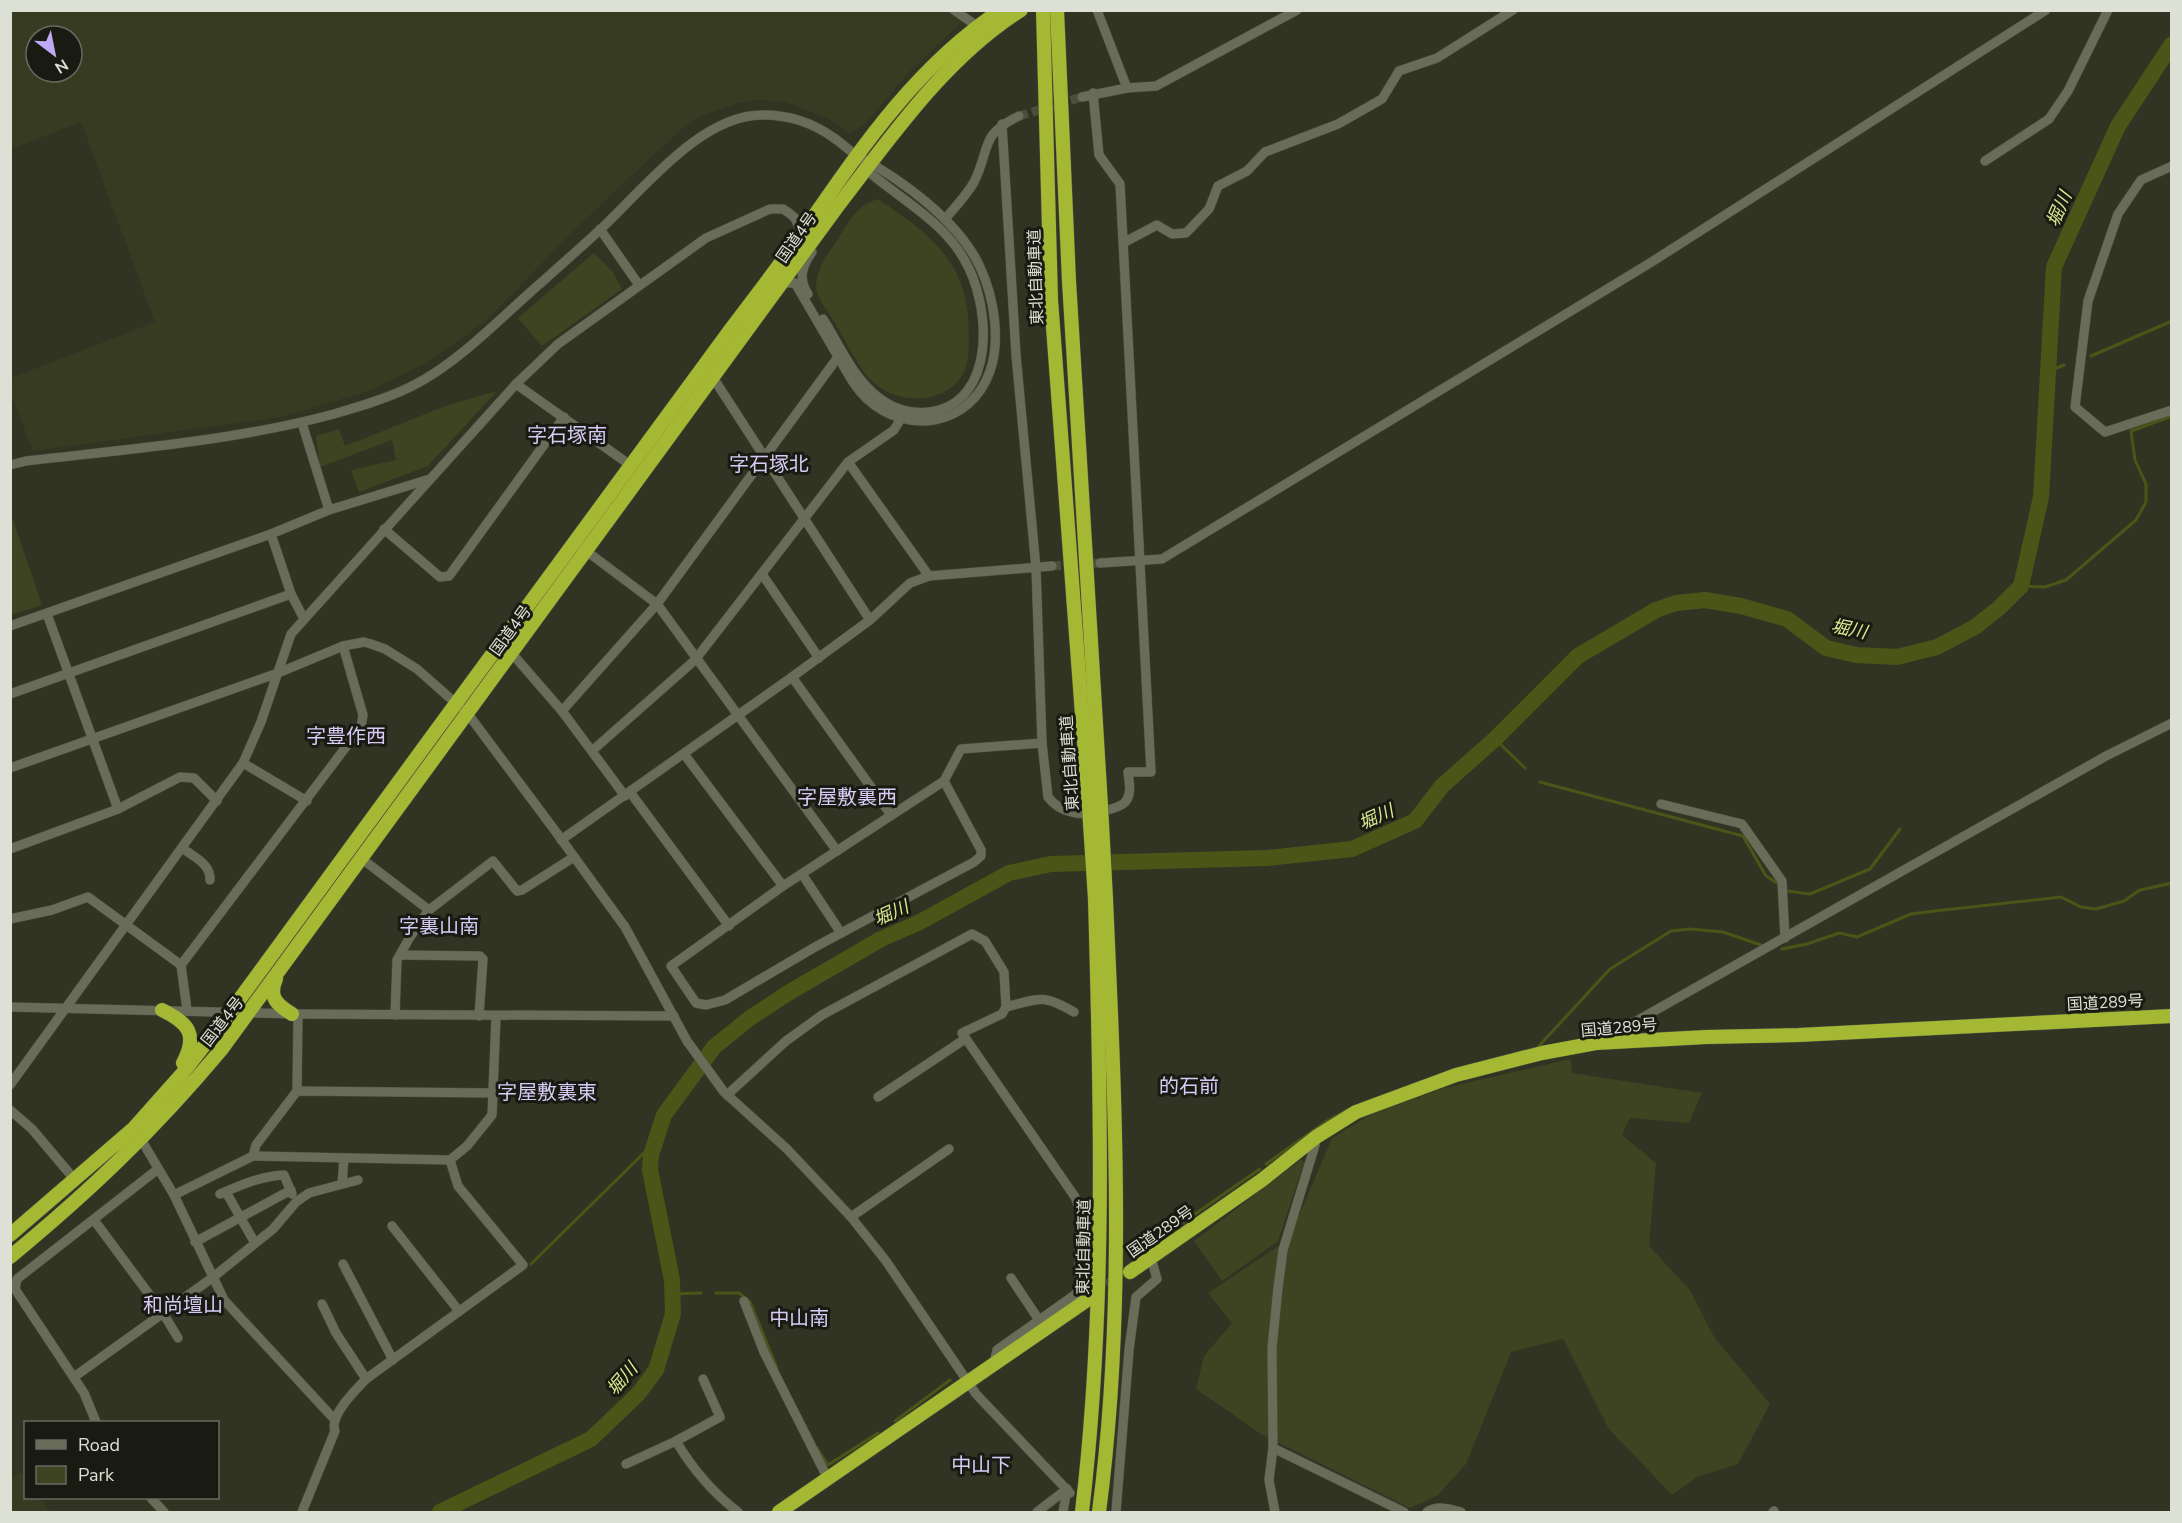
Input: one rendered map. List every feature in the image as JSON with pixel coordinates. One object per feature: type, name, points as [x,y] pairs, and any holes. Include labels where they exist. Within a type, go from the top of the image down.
[{"type":"highway","name":"国道4号","points":[[10,1235],[138,1123],[182,1074],[231,1011],[457,704],[573,541],[802,234],[855,155],[909,90],[977,26],[1001,10]]},
{"type":"highway","name":"国道4号","points":[[10,1257],[106,1176],[141,1141],[206,1068],[278,975],[513,654],[712,376],[784,283],[837,207],[911,112],[969,51],[996,26],[1021,10]]},
{"type":"highway","name":"東北自動車道","points":[[1057,10],[1118,1236],[1111,1396],[1099,1512]]},
{"type":"highway","name":"東北自動車道","points":[[1043,14],[1052,310],[1095,807]]},
{"type":"highway","name":"東北自動車道","points":[[1082,1512],[1093,1397],[1100,1238],[1100,899]]},
{"type":"highway","points":[[278,975],[271,989],[274,999],[295,1014]]},
{"type":"highway","points":[[138,1123],[190,1049],[191,1036],[185,1024],[162,1010]]},
{"type":"highway","name":"国道289号","points":[[1130,1272],[1269,1174],[1316,1137],[1356,1112],[1456,1075],[1542,1053],[1596,1043],[2172,1016]]},
{"type":"highway","points":[[779,1512],[1090,1298]]},
{"type":"street","points":[[954,10],[977,26]]},
{"type":"street","points":[[1096,10],[1127,88]]},
{"type":"street","points":[[1082,97],[1093,93],[1156,86],[1297,10]]},
{"type":"street","points":[[1123,243],[1157,225],[1172,234],[1186,233],[1209,209],[1218,186],[1247,171],[1265,152],[1338,124],[1382,99],[1399,71],[1437,58],[1501,13],[1513,10]]},
{"type":"street","points":[[1101,563],[1162,559],[1650,263],[2046,10]]},
{"type":"street","points":[[1986,161],[2049,119],[2068,91],[2108,10]]},
{"type":"street","points":[[1002,124],[1016,355],[1036,568],[1042,743],[1048,797],[1054,804],[1074,813],[1114,809],[1126,802],[1130,791],[1128,772],[1151,772],[1120,184],[1099,155],[1093,93]]},
{"type":"street","points":[[10,465],[26,461],[219,438],[302,423],[368,404],[431,376],[466,349],[600,229],[677,155],[719,125],[749,115],[792,116],[835,138],[935,223],[965,260],[975,283],[983,331],[982,356],[977,375],[969,389],[950,405],[938,410],[908,412],[879,398],[864,386],[803,286],[801,270],[833,223],[837,207]]},
{"type":"street","points":[[945,219],[974,181],[986,145],[1002,124],[1019,116]]},
{"type":"street","points":[[784,283],[795,283],[863,396],[900,420],[929,422],[962,409],[983,387],[994,358],[994,327],[987,284],[973,254],[945,219],[869,166]]},
{"type":"street","points":[[2172,166],[2141,180],[2118,214],[2088,302],[2075,407],[2105,432],[2172,410]]},
{"type":"street","points":[[10,1085],[243,763],[291,634],[516,384],[558,344],[706,238],[770,209],[783,209],[789,213],[795,218],[802,234]]},
{"type":"street","points":[[600,229],[639,285]]},
{"type":"street","points":[[562,711],[657,604],[838,357]]},
{"type":"street","points":[[712,376],[870,620]]},
{"type":"street","points":[[516,384],[630,465]]},
{"type":"street","points":[[384,529],[440,577],[449,576],[564,417]]},
{"type":"street","points":[[593,750],[695,660],[848,462],[894,430],[900,420]]},
{"type":"street","points":[[302,423],[329,510]]},
{"type":"street","points":[[848,462],[929,576]]},
{"type":"street","points":[[10,626],[271,534],[329,510],[432,479]]},
{"type":"street","points":[[271,534],[291,594],[303,618]]},
{"type":"street","points":[[573,541],[586,553],[657,604],[695,660],[837,851]]},
{"type":"street","points":[[561,840],[819,658],[870,620],[910,583],[929,576],[1052,566]]},
{"type":"street","points":[[762,574],[819,658]]},
{"type":"street","points":[[10,694],[291,594]]},
{"type":"street","points":[[47,614],[118,809]]},
{"type":"street","points":[[10,768],[278,673],[343,646],[364,642],[385,649],[417,669],[468,714],[625,927],[687,1041],[725,1093],[787,1149],[851,1217],[886,1261],[968,1382],[1068,1491]]},
{"type":"street","points":[[500,642],[562,711],[729,926]]},
{"type":"street","points":[[187,1010],[181,965],[362,727],[363,716],[343,646]]},
{"type":"street","points":[[792,677],[891,815]]},
{"type":"street","points":[[1596,1043],[2106,756],[2172,723]]},
{"type":"street","points":[[944,781],[981,850],[981,856],[725,1000],[706,1005],[696,1003],[671,966],[783,886],[944,781],[961,750],[1042,743]]},
{"type":"street","points":[[684,754],[783,886]]},
{"type":"street","points":[[243,763],[306,801]]},
{"type":"street","points":[[10,849],[118,809],[180,777],[189,776],[217,801]]},
{"type":"street","points":[[1661,804],[1742,824],[1782,881],[1785,938]]},
{"type":"street","points":[[182,848],[207,866],[210,880]]},
{"type":"street","points":[[396,1015],[397,960],[429,910],[493,861],[517,891],[574,857]]},
{"type":"street","points":[[362,859],[429,910]]},
{"type":"street","points":[[802,874],[841,933]]},
{"type":"street","points":[[10,908],[15,918],[52,910],[88,897],[181,965]]},
{"type":"street","points":[[725,1093],[786,1041],[822,1015],[972,934],[985,941],[1004,972],[1006,1007],[1002,1014],[962,1033],[1075,1197],[1080,1210],[1079,1287],[1076,1294],[997,1350],[994,1363]]},
{"type":"street","points":[[400,955],[480,956],[483,959],[479,1016]]},
{"type":"street","points":[[1006,1007],[1041,998],[1053,1000],[1074,1012]]},
{"type":"street","points":[[10,1007],[64,1010],[187,1010],[496,1017],[674,1016]]},
{"type":"street","points":[[253,1156],[256,1145],[297,1091],[295,1014]]},
{"type":"street","points":[[174,1195],[253,1156],[450,1160],[467,1146],[492,1115],[496,1017]]},
{"type":"street","points":[[878,1097],[965,1039]]},
{"type":"street","points":[[297,1091],[494,1094]]},
{"type":"street","points":[[10,1110],[32,1130],[75,1180]]},
{"type":"street","points":[[138,1123],[141,1141],[174,1195],[224,1300],[335,1420]]},
{"type":"street","points":[[1275,1512],[1269,1480],[1273,1448],[1272,1348],[1283,1250],[1316,1145],[1316,1137]]},
{"type":"street","points":[[851,1217],[949,1149]]},
{"type":"street","points":[[342,1184],[344,1158]]},
{"type":"street","points":[[302,1512],[335,1431],[335,1420],[366,1379],[523,1265],[458,1186],[450,1160]]},
{"type":"street","points":[[96,1421],[84,1393],[15,1289],[17,1279],[158,1169]]},
{"type":"street","points":[[255,1243],[223,1193],[272,1176],[284,1175],[296,1202]]},
{"type":"street","points":[[74,1377],[212,1278],[273,1229],[296,1202],[309,1193],[358,1180]]},
{"type":"street","points":[[195,1242],[291,1190]]},
{"type":"street","points":[[94,1220],[163,1313],[177,1338]]},
{"type":"street","points":[[392,1226],[459,1311]]},
{"type":"street","points":[[1116,1512],[1129,1350],[1136,1297],[1157,1279],[1151,1258]]},
{"type":"street","points":[[343,1264],[393,1360]]},
{"type":"street","points":[[1011,1278],[1040,1320]]},
{"type":"street","points":[[744,1301],[764,1352],[828,1479]]},
{"type":"street","points":[[322,1304],[336,1332],[366,1379]]},
{"type":"street","points":[[626,1464],[720,1417],[703,1379]]},
{"type":"street","points":[[676,1441],[692,1467],[718,1497],[738,1512]]},
{"type":"street","points":[[1273,1448],[1404,1512]]},
{"type":"street","points":[[1037,1512],[1068,1491]]},
{"type":"street","points":[[1063,1512],[1068,1491]]},
{"type":"street","points":[[153,1499],[164,1512]]},
{"type":"street","points":[[1427,1512],[1432,1509],[1448,1508],[1461,1512]]},
{"type":"shaded area","points":[[947,10],[961,20],[961,23],[909,72],[864,125],[849,133],[827,118],[785,102],[758,100],[738,103],[699,117],[679,131],[569,235],[486,321],[426,363],[369,391],[282,417],[33,451],[11,394],[11,378],[155,322],[81,122],[11,149],[11,11]]},
{"type":"shaded area","points":[[21,1472],[24,1476],[24,1499],[41,1499],[51,1512],[11,1512],[11,1479]]},
{"type":"green space","points":[[878,199],[925,234],[938,247],[958,277],[965,295],[969,328],[967,365],[958,381],[948,390],[937,395],[924,398],[898,396],[875,384],[858,363],[817,291],[820,267],[826,256],[859,210]]},
{"type":"green space","points":[[594,253],[612,271],[622,289],[542,346],[518,318]]},
{"type":"green space","points":[[497,391],[428,466],[359,492],[351,470],[396,460],[392,440],[320,467],[316,436],[339,429],[345,446],[448,405]]},
{"type":"green space","points":[[11,514],[42,605],[10,615]]},
{"type":"green space","points":[[1571,1059],[1572,1073],[1702,1093],[1689,1123],[1630,1118],[1622,1135],[1656,1163],[1649,1246],[1690,1290],[1714,1337],[1770,1404],[1738,1464],[1697,1477],[1672,1495],[1609,1429],[1563,1339],[1511,1352],[1466,1464],[1438,1495],[1410,1508],[1261,1434],[1196,1389],[1204,1356],[1232,1323],[1208,1293],[1289,1239],[1332,1138],[1370,1115],[1444,1088]]},
{"type":"green space","points":[[1302,1159],[1304,1163],[1278,1241],[1222,1281],[1194,1241]]},
{"type":"waterway","name":"堀川","points":[[440,1512],[591,1439],[638,1394],[656,1370],[673,1314],[672,1280],[650,1170],[651,1155],[664,1115],[714,1047],[750,1018],[788,993],[881,939],[918,923],[1009,873],[1051,864],[1267,858],[1352,849],[1415,821],[1442,786],[1495,739],[1578,656],[1656,610],[1676,603],[1705,600],[1741,606],[1787,619],[1826,648],[1856,655],[1897,657],[1937,647],[1975,627],[1999,608],[2021,586],[2041,497],[2054,267],[2118,126],[2172,44]]},
{"type":"waterway","points":[[2091,356],[2172,321]]},
{"type":"waterway","points":[[2047,372],[2064,365]]},
{"type":"waterway","points":[[2021,586],[2045,587],[2066,580],[2136,520],[2146,502],[2146,484],[2135,460],[2131,431],[2172,416]]},
{"type":"waterway","points":[[1495,739],[1525,768]]},
{"type":"waterway","points":[[1540,782],[1743,836],[1766,876],[1777,883]]},
{"type":"waterway","points":[[1788,891],[1810,894],[1870,869],[1900,829]]},
{"type":"waterway","points":[[1782,949],[1807,944],[1839,933],[1857,937],[1911,914],[2061,897],[2081,907],[2096,909],[2124,901],[2140,890],[2172,883]]},
{"type":"waterway","points":[[1538,1047],[1610,969],[1671,931],[1690,929],[1723,932],[1761,945]]},
{"type":"waterway","points":[[1266,1164],[1327,1121],[1347,1110]]},
{"type":"waterway","points":[[531,1264],[655,1142]]},
{"type":"waterway","points":[[1134,1256],[1260,1169]]},
{"type":"waterway","points":[[672,1294],[701,1293]]},
{"type":"waterway","points":[[716,1293],[739,1293],[750,1302],[777,1368]]},
{"type":"waterway","points":[[895,1421],[950,1380]]},
{"type":"waterway","points":[[817,1448],[828,1465],[878,1433]]},
{"type":"tunnel","points":[[1019,116],[1082,97]]},
{"type":"tunnel","points":[[1052,566],[1100,563]]},
{"type":"tunnel","points":[[1090,1298],[1130,1272]]},
{"type":"district","name":"字石塚南","points":[[567,435]]},
{"type":"district","name":"字石塚北","points":[[769,464]]},
{"type":"district","name":"字豊作西","points":[[346,736]]},
{"type":"district","name":"字屋敷裏西","points":[[847,797]]},
{"type":"district","name":"字裏山南","points":[[439,926]]},
{"type":"district","name":"的石前","points":[[1189,1086]]},
{"type":"district","name":"字屋敷裏東","points":[[547,1092]]},
{"type":"district","name":"和尚壇山","points":[[183,1305]]},
{"type":"district","name":"中山南","points":[[799,1318]]},
{"type":"district","name":"中山下","points":[[981,1465]]}]
